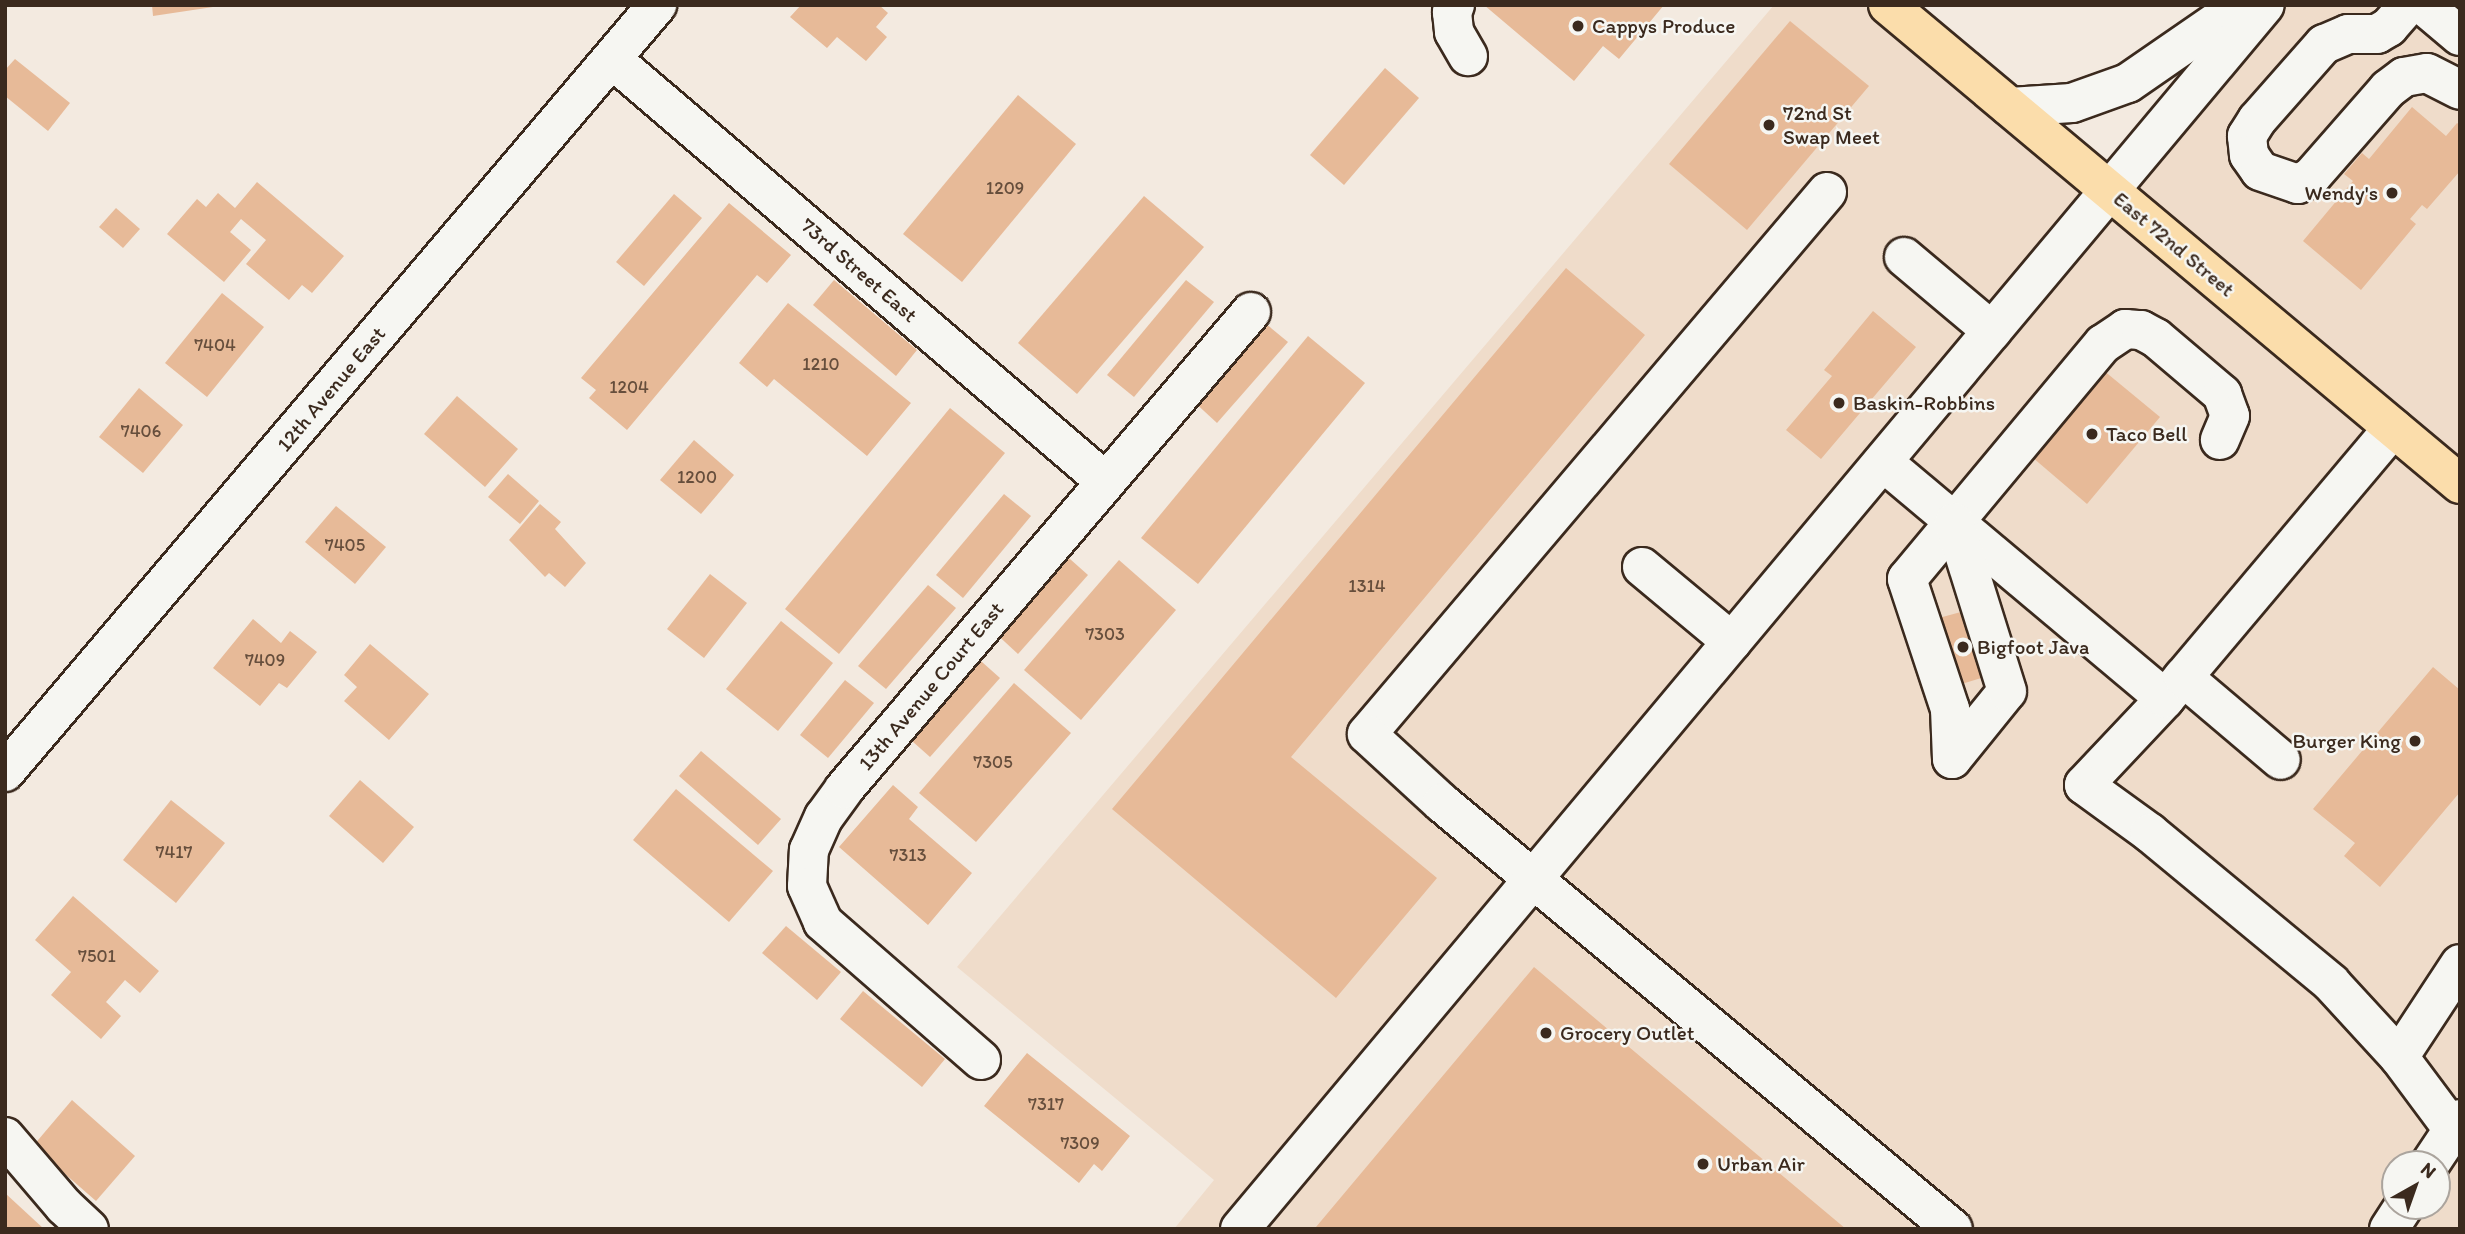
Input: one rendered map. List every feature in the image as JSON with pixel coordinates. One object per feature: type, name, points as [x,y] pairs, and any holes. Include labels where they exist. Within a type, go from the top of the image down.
[{"type":"main road","name":"East 72nd Street","points":[[1888,5],[2460,484]]},
{"type":"street","name":"12th Avenue East","points":[[5,772],[657,5]]},
{"type":"street","points":[[1455,5],[1452,12],[1454,32],[1468,56]]},
{"type":"street","points":[[2010,107],[2073,103],[2128,83],[2241,5]]},
{"type":"street","points":[[1240,1229],[2265,5]]},
{"type":"street","points":[[2408,5],[2389,27],[2377,34],[2348,34],[2324,44],[2257,120],[2247,136],[2249,155],[2260,170],[2298,184],[2311,177],[2388,89],[2404,77],[2427,73],[2460,90]]},
{"type":"street","points":[[2423,5],[2460,36]]},
{"type":"street","name":"73rd Street East","points":[[612,59],[1106,482]]},
{"type":"street","points":[[1827,192],[1367,734],[1442,803],[1953,1229]]},
{"type":"street","points":[[1904,257],[1993,331]]},
{"type":"street","name":"13th Avenue Court East","points":[[982,1060],[823,922],[810,897],[806,864],[815,835],[844,789],[1251,312]]},
{"type":"street","points":[[1954,522],[2007,691],[1952,759],[1950,709],[1907,579],[1954,522],[2103,344],[2125,329],[2148,333],[2222,394],[2230,416],[2220,440]]},
{"type":"street","points":[[2393,428],[2174,688],[2084,785],[2150,834],[2331,983],[2456,1124],[2439,1150]]},
{"type":"street","points":[[1883,462],[1954,522],[2174,688],[2281,760]]},
{"type":"street","points":[[1642,567],[1732,642]]},
{"type":"street","points":[[2399,1057],[2459,965]]},
{"type":"street","points":[[5,1137],[65,1206],[89,1229]]},
{"type":"shaded area","points":[[1774,5],[1888,5],[2110,190],[2265,5],[2460,5],[2460,1229],[1174,1229],[1214,1180],[957,967]]},
{"type":"building","points":[[152,5],[213,5],[213,7],[153,16]]},
{"type":"building","points":[[801,5],[879,5],[888,13],[876,27],[887,37],[866,61],[837,37],[827,48],[790,17]]},
{"type":"building","name":"Cappys Produce","points":[[1484,5],[1664,5],[1619,59],[1603,46],[1574,81]]},
{"type":"building","name":"72nd St Swap Meet","points":[[1790,21],[1869,86],[1747,230],[1669,164]]},
{"type":"building","points":[[15,59],[70,103],[48,131],[5,96],[5,70]]},
{"type":"building","points":[[1385,68],[1419,98],[1344,185],[1310,155]]},
{"type":"building","points":[[1018,95],[1076,144],[962,282],[903,234]]},
{"type":"building","name":"Wendy's","points":[[2412,107],[2446,136],[2457,123],[2460,125],[2460,171],[2427,209],[2422,205],[2410,219],[2416,224],[2361,290],[2303,241],[2353,181],[2344,174],[2362,153],[2369,159]]},
{"type":"building","points":[[257,182],[344,256],[312,293],[302,285],[289,300],[246,264],[266,240],[241,219],[230,232],[251,250],[224,282],[167,234],[197,199],[206,207],[218,193],[235,208]]},
{"type":"building","points":[[674,194],[702,218],[644,286],[616,262]]},
{"type":"building","points":[[1144,196],[1204,247],[1077,394],[1018,343]]},
{"type":"building","points":[[729,203],[791,255],[767,283],[757,275],[627,430],[589,398],[596,390],[581,378]]},
{"type":"building","points":[[116,208],[140,229],[123,248],[99,227]]},
{"type":"building","points":[[1566,268],[1645,335],[1291,757],[1437,878],[1336,998],[1112,809]]},
{"type":"building","points":[[834,280],[917,350],[896,376],[813,305]]},
{"type":"building","points":[[1186,280],[1214,302],[1134,397],[1107,375]]},
{"type":"building","points":[[222,293],[264,327],[207,397],[165,363]]},
{"type":"building","points":[[788,303],[911,403],[867,456],[774,379],[767,387],[739,363]]},
{"type":"building","name":"Baskin-Robbins","points":[[1873,311],[1916,347],[1821,459],[1786,430],[1832,376],[1824,370]]},
{"type":"building","points":[[1260,319],[1288,342],[1217,423],[1191,399]]},
{"type":"building","points":[[1308,336],[1365,383],[1198,584],[1141,538]]},
{"type":"building","name":"Taco Bell","points":[[2097,365],[2160,417],[2087,504],[2025,451]]},
{"type":"building","points":[[139,388],[183,425],[143,473],[99,437]]},
{"type":"building","points":[[457,396],[518,449],[485,487],[424,434]]},
{"type":"building","points":[[950,408],[1005,453],[839,654],[785,609]]},
{"type":"building","points":[[694,440],[734,475],[701,514],[660,480]]},
{"type":"building","points":[[508,474],[539,501],[520,524],[488,497]]},
{"type":"building","points":[[1004,494],[1031,516],[963,598],[936,575]]},
{"type":"building","points":[[540,504],[561,522],[555,529],[586,563],[565,587],[549,573],[545,577],[509,540]]},
{"type":"building","points":[[336,506],[386,547],[355,584],[305,542]]},
{"type":"building","points":[[1061,551],[1088,575],[1018,654],[992,630]]},
{"type":"building","points":[[1119,560],[1176,610],[1081,720],[1024,670]]},
{"type":"building","points":[[710,574],[747,603],[704,658],[667,629]]},
{"type":"building","points":[[928,585],[956,608],[886,689],[858,666]]},
{"type":"building","name":"Bigfoot Java","points":[[1972,609],[1991,675],[1955,686],[1935,619]]},
{"type":"building","points":[[253,619],[281,643],[290,631],[317,652],[287,688],[279,683],[260,706],[213,668]]},
{"type":"building","points":[[781,621],[833,663],[778,731],[726,689]]},
{"type":"building","points":[[370,644],[429,694],[389,740],[344,701],[357,687],[344,675]]},
{"type":"building","points":[[973,654],[1000,678],[930,757],[903,733]]},
{"type":"building","name":"Burger King","points":[[2433,667],[2460,690],[2460,792],[2380,887],[2344,856],[2355,843],[2313,809]]},
{"type":"building","points":[[845,680],[874,703],[828,758],[800,735]]},
{"type":"building","points":[[1014,683],[1071,733],[976,842],[919,793]]},
{"type":"building","points":[[701,751],[781,819],[758,845],[679,776]]},
{"type":"building","points":[[360,780],[414,827],[383,863],[329,816]]},
{"type":"building","points":[[893,785],[918,807],[909,819],[972,873],[928,925],[839,847]]},
{"type":"building","points":[[676,789],[773,871],[729,922],[633,840]]},
{"type":"building","points":[[171,800],[225,843],[176,903],[123,860]]},
{"type":"building","points":[[73,896],[159,971],[140,993],[125,980],[106,1002],[121,1016],[101,1039],[51,995],[71,972],[35,940]]},
{"type":"building","points":[[786,926],[841,972],[817,1000],[762,953]]},
{"type":"building","name":"Grocery Outlet","points":[[1534,967],[1692,1100],[1846,1229],[1316,1227]]},
{"type":"building","points":[[863,991],[945,1059],[922,1087],[840,1019]]},
{"type":"building","points":[[1027,1053],[1130,1136],[1102,1171],[1094,1164],[1079,1183],[984,1106]]},
{"type":"building","points":[[72,1100],[135,1156],[96,1201],[33,1146]]},
{"type":"building","points":[[5,1193],[44,1229],[5,1229]]},
{"type":"place","name":"Cappys Produce","points":[[1578,26]]},
{"type":"place","name":"72nd St Swap Meet","points":[[1769,125]]},
{"type":"place","name":"Wendy's","points":[[2392,193]]},
{"type":"place","name":"Baskin-Robbins","points":[[1839,403]]},
{"type":"place","name":"Taco Bell","points":[[2092,434]]},
{"type":"place","name":"Bigfoot Java","points":[[1963,647]]},
{"type":"place","name":"Burger King","points":[[2415,741]]},
{"type":"place","name":"Grocery Outlet","points":[[1546,1033]]},
{"type":"place","name":"Urban Air","points":[[1703,1164]]}]
